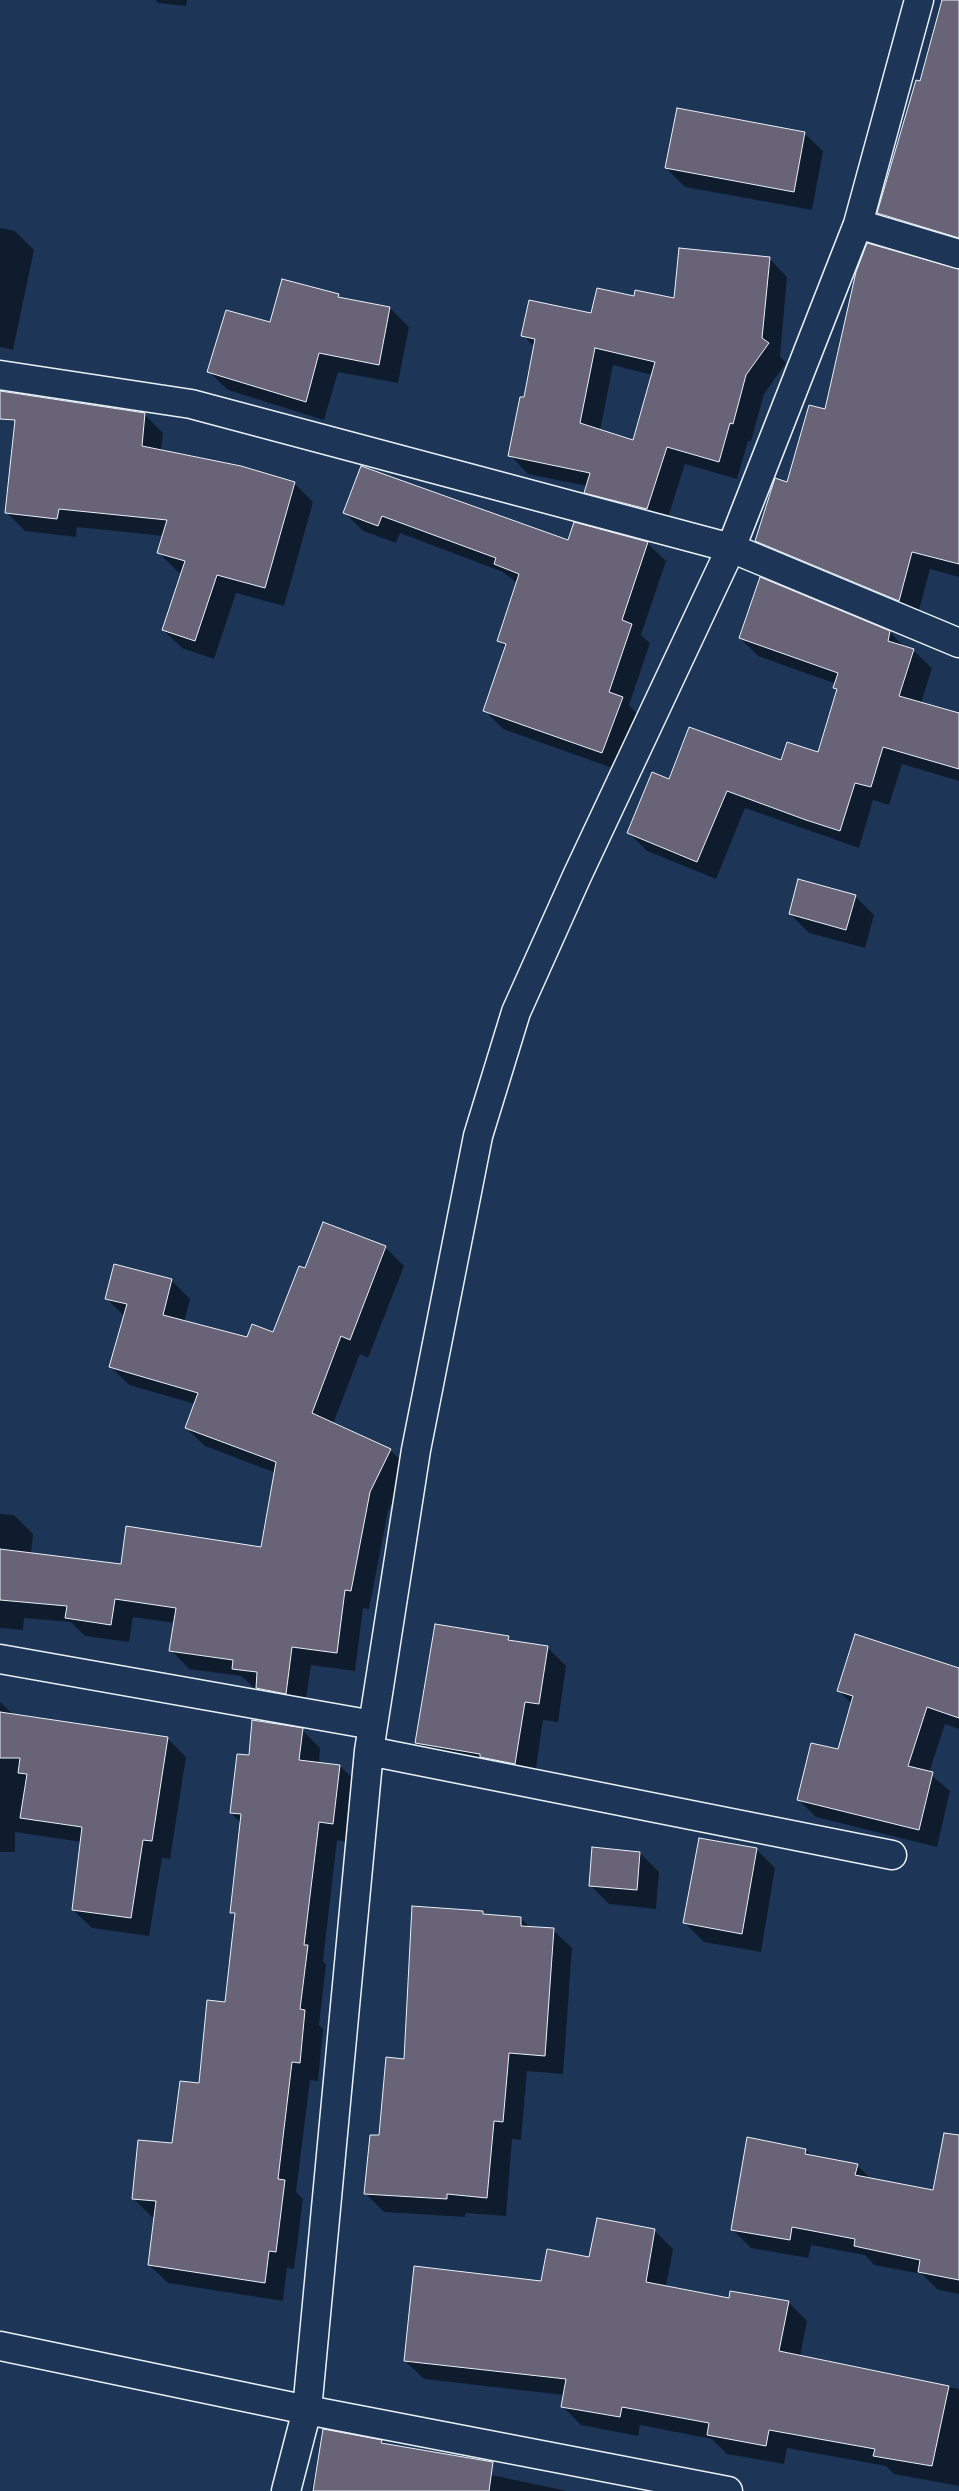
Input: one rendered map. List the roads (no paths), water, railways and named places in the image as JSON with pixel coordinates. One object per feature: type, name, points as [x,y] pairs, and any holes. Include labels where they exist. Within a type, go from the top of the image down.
[{"type":"street","points":[[286,2491],[307,2410],[371,1738],[416,1450],[478,1136],[516,1012],[577,876],[731,548],[858,224],[919,0]]},
{"type":"street","points":[[858,224],[959,254]]},
{"type":"street","points":[[0,375],[191,404],[731,548],[959,644]]},
{"type":"street","points":[[0,1659],[371,1738],[892,1856]]},
{"type":"street","points":[[0,2346],[307,2410],[728,2491]]}]
